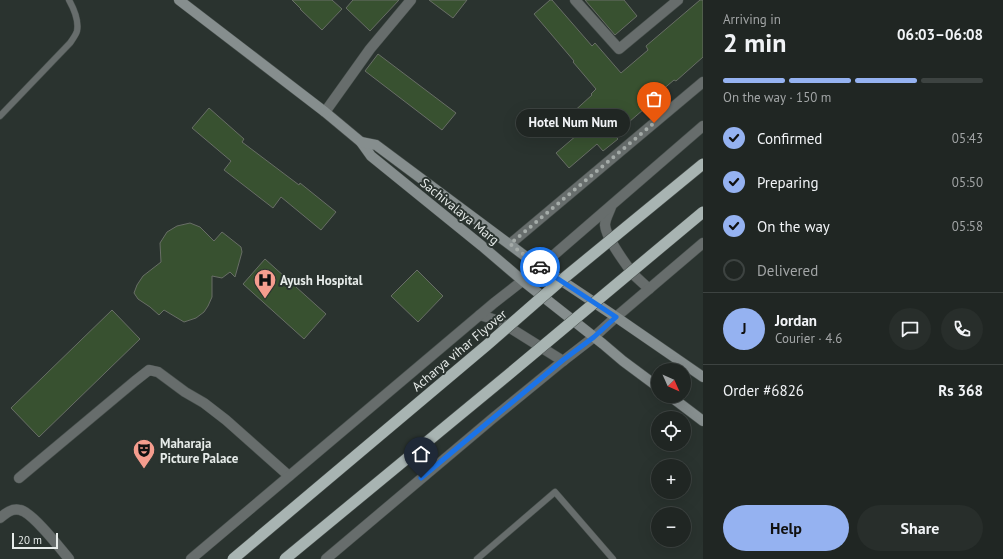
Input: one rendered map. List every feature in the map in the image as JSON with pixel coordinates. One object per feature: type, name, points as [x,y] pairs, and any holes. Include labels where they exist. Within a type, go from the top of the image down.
[{"type":"highway","name":"Acharya vihar Flyover","points":[[233,559],[487,345],[558,283],[703,164]]},
{"type":"highway","points":[[285,559],[703,212]]},
{"type":"main road","name":"Sachivalaya Marg","points":[[179,0],[325,112],[362,142],[371,156],[487,249],[523,281],[651,382]]},
{"type":"main road","name":"Sachivalaya Marg","points":[[362,142],[376,146],[540,267],[703,377]]},
{"type":"main road","points":[[679,403],[703,421]]},
{"type":"street","points":[[325,112],[370,49],[411,0]]},
{"type":"street","points":[[575,0],[619,49],[678,0]]},
{"type":"street","points":[[510,244],[703,82]]},
{"type":"street","points":[[191,559],[480,315],[540,267],[703,126]]},
{"type":"street","points":[[612,204],[606,220],[606,232],[634,275],[649,289]]},
{"type":"street","points":[[326,559],[563,360],[594,337],[703,243]]},
{"type":"street","points":[[480,315],[499,321],[563,360]]},
{"type":"street","points":[[19,478],[149,370],[158,372],[185,392],[204,403],[226,420],[289,476]]},
{"type":"street","points":[[0,518],[11,510],[19,509],[26,512],[34,518],[69,559]]},
{"type":"lane","points":[[0,116],[70,43],[77,32],[77,22],[74,10],[69,0]]},
{"type":"lane","points":[[477,559],[555,492],[613,559]]},
{"type":"building","points":[[292,0],[332,0],[342,9],[322,30]]},
{"type":"building","points":[[353,0],[399,0],[370,31],[346,8]]},
{"type":"building","points":[[429,0],[467,0],[453,18]]},
{"type":"building","points":[[550,0],[552,0],[592,46],[595,43],[621,73],[648,50],[646,46],[700,0],[703,0],[703,57],[676,81],[674,80],[642,107],[644,109],[614,135],[618,139],[603,151],[597,144],[569,168],[556,153],[584,129],[571,114],[592,95],[591,94],[596,89],[534,14]]},
{"type":"building","points":[[585,0],[624,0],[637,16],[615,35]]},
{"type":"building","points":[[378,54],[456,113],[442,130],[365,71]]},
{"type":"building","points":[[209,108],[244,139],[242,142],[299,185],[300,183],[336,212],[321,230],[281,197],[273,208],[224,170],[231,161],[192,128]]},
{"type":"building","points":[[190,223],[200,227],[214,241],[222,232],[241,247],[242,252],[235,277],[230,272],[222,278],[212,276],[212,297],[208,306],[204,312],[196,318],[184,322],[164,310],[159,315],[138,299],[134,293],[143,276],[161,262],[160,243],[167,232],[177,226]]},
{"type":"building","points":[[265,259],[326,314],[304,339],[243,284]]},
{"type":"building","points":[[417,270],[443,296],[418,322],[391,296]]},
{"type":"building","points":[[112,310],[140,339],[39,437],[11,408]]},
{"type":"way so far","points":[[540,267],[510,244],[654,123]]},
{"type":"place","name":"Hotel Num Num","points":[[654,123]]},
{"type":"place","name":"Ayush Hospital","points":[[265,300]]},
{"type":"place","name":"Maharaja Picture Palace","points":[[144,470]]},
{"type":"route","points":[[421,478],[563,360],[594,337],[616,317],[540,267]]}]
